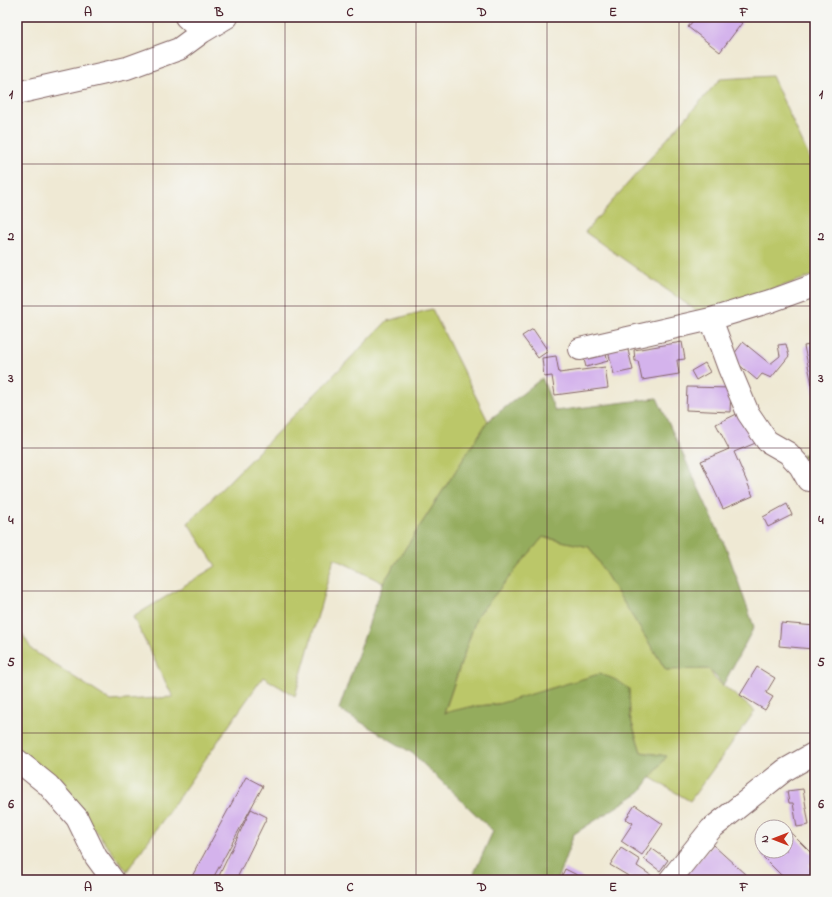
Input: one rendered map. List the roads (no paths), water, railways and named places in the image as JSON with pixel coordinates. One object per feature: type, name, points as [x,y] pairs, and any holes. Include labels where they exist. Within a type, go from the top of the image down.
[{"type":"street","points":[[186,17],[202,32]]},
{"type":"street","points":[[17,93],[127,68],[179,49],[202,32],[227,17]]},
{"type":"street","points":[[580,349],[711,319],[771,301],[815,285]]},
{"type":"street","points":[[711,319],[748,413],[767,441],[788,452],[800,466],[808,480]]},
{"type":"street","points":[[670,880],[711,829],[785,770],[815,753]]},
{"type":"street","points":[[17,760],[48,785],[77,818],[96,857],[113,880]]}]
